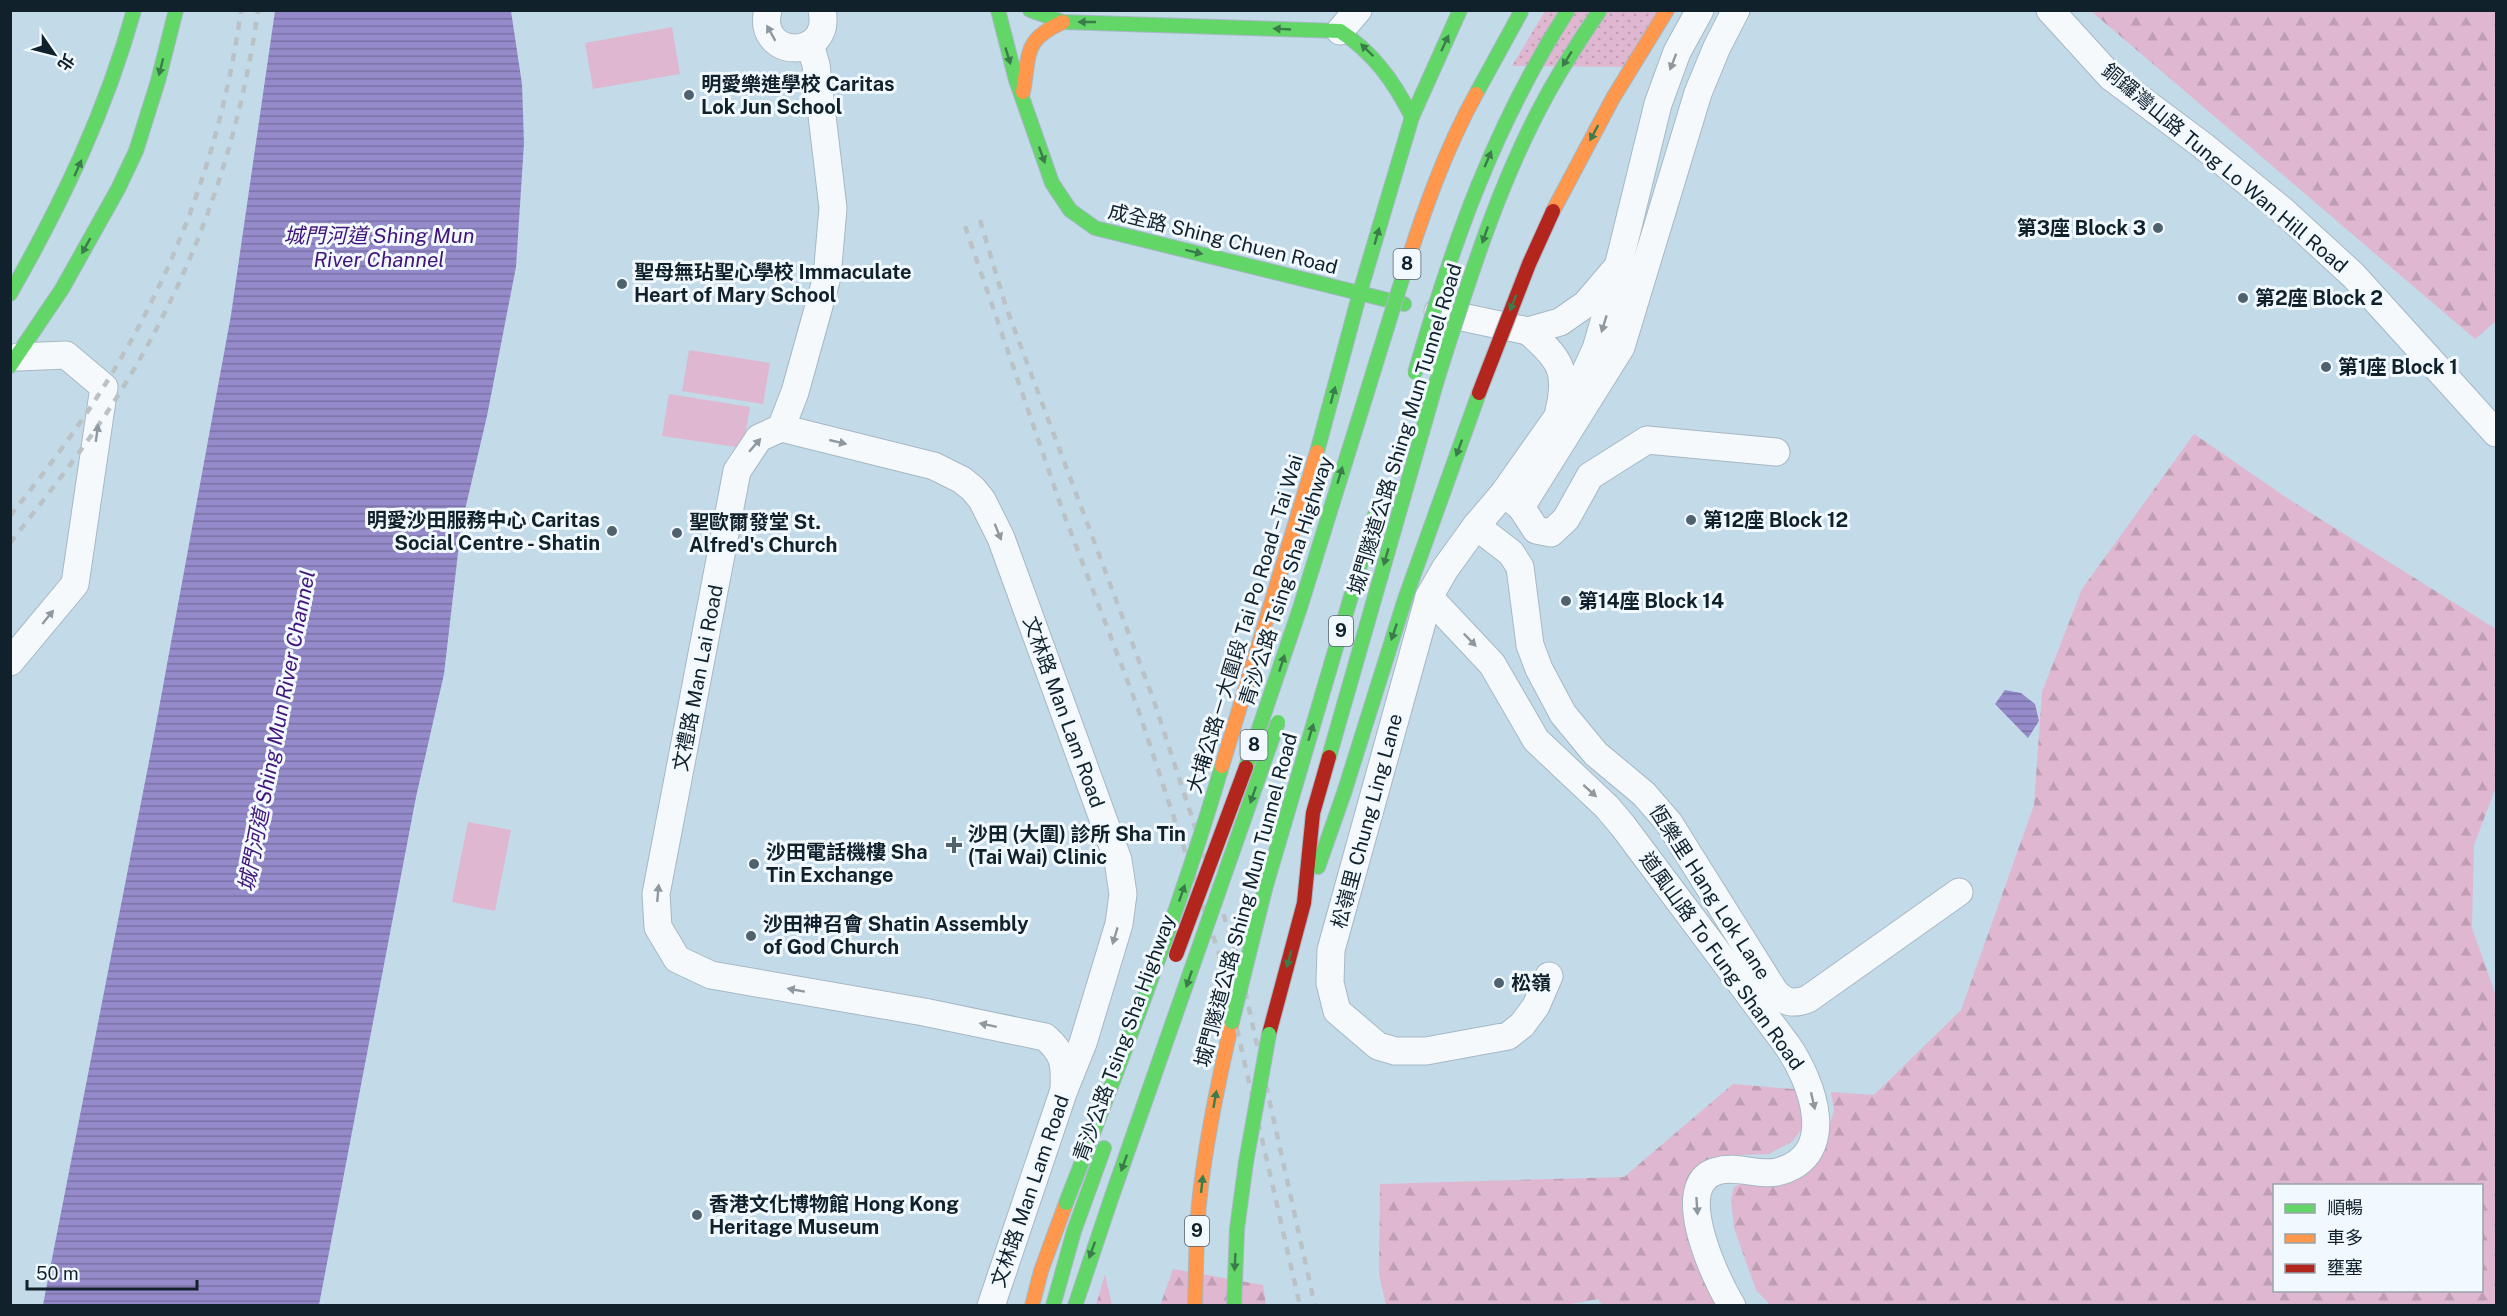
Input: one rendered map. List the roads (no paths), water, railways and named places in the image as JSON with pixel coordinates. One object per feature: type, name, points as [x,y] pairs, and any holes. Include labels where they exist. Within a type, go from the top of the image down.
[{"type":"main road","points":[[10,294],[42,241],[78,168],[117,70],[134,10]]},
{"type":"main road","points":[[14,362],[62,290],[136,151],[158,81],[176,10]]},
{"type":"main road","name":"成全路 Shing Chuen Road","points":[[998,10],[1002,34],[1022,100],[1058,195],[1073,213],[1095,228],[1404,304]]},
{"type":"main road","points":[[1030,10],[1063,22],[1340,31],[1358,41],[1382,65],[1412,117]]},
{"type":"main road","name":"大埔公路－大圍段 Tai Po Road – Tai Wai","points":[[1032,1305],[1041,1271],[1066,1203],[1150,987],[1197,847],[1317,452],[1360,292],[1412,117],[1460,10]]},
{"type":"main road","points":[[1294,670],[1404,304],[1444,182],[1470,117],[1524,10]]},
{"type":"main road","name":"青沙公路 Tsing Sha Highway","points":[[1170,971],[1267,709],[1420,223],[1465,114],[1524,10]]},
{"type":"main road","name":"城門隧道公路 Shing Mun Tunnel Road","points":[[1412,385],[1435,305],[1482,174],[1514,102],[1568,10]]},
{"type":"main road","name":"城門隧道公路 Shing Mun Tunnel Road","points":[[1234,1305],[1237,1229],[1253,1116],[1269,1034],[1304,903],[1313,813],[1421,433],[1466,289],[1494,211],[1538,112],[1557,75],[1600,10]]},
{"type":"main road","points":[[1304,903],[1338,817],[1382,668],[1412,581],[1529,264],[1553,210],[1612,98],[1667,10]]},
{"type":"main road","points":[[1022,100],[1030,43],[1044,29],[1063,22]]},
{"type":"main road","name":"城門隧道公路 Shing Mun Tunnel Road","points":[[1195,1305],[1198,1224],[1203,1172],[1232,1022],[1278,842],[1380,497]]},
{"type":"main road","points":[[1076,1305],[1088,1263],[1157,1072],[1284,704]]},
{"type":"main road","name":"青沙公路 Tsing Sha Highway","points":[[1053,1305],[1074,1231],[1107,1139]]},
{"type":"street","points":[[768,10],[766,22],[774,40],[791,48],[801,48],[810,44],[822,30],[822,10]]},
{"type":"street","points":[[1340,31],[1358,10]]},
{"type":"street","name":"松嶺里 Chung Ling Lane","points":[[1549,976],[1536,1006],[1522,1025],[1508,1036],[1426,1051],[1395,1051],[1378,1046],[1337,1011],[1330,983],[1331,950],[1429,597],[1445,569],[1476,526],[1513,500],[1558,415],[1578,388],[1596,349],[1658,104],[1677,52],[1700,10]]},
{"type":"street","points":[[1736,10],[1717,47],[1698,93],[1621,347],[1513,500],[1536,530],[1551,532],[1566,519],[1590,476],[1647,440],[1776,452]]},
{"type":"street","name":"銅鑼灣山路 Tung Lo Wan Hill Road","points":[[2050,10],[2111,77],[2202,145],[2282,210],[2354,275],[2496,433]]},
{"type":"street","points":[[782,428],[795,392],[827,278],[833,208],[818,76],[810,44]]},
{"type":"street","points":[[1404,304],[1528,331],[1560,322],[1586,304],[1617,267]]},
{"type":"street","name":"松嶺里 Chung Ling Lane","points":[[1528,331],[1548,348],[1563,372],[1564,391],[1558,415]]},
{"type":"street","points":[[10,662],[75,584],[104,387],[66,355],[14,362]]},
{"type":"street","name":"文林路 Man Lam Road","points":[[782,428],[934,466],[962,480],[982,500],[1001,538],[1112,841],[1121,876],[1123,894],[1119,924],[1096,1001],[992,1305]]},
{"type":"street","name":"文禮路 Man Lai Road","points":[[782,428],[759,438],[737,471],[656,894],[658,927],[677,958],[711,975],[935,1014],[1045,1037]]},
{"type":"street","name":"恆樂里 Hang Lok Lane","points":[[1476,526],[1511,553],[1520,567],[1530,645],[1539,669],[1563,714],[1596,754],[1644,794],[1669,823],[1782,999],[1796,1003],[1808,999],[1959,892]]},
{"type":"street","name":"道風山路 To Fung Shan Road","points":[[1429,597],[1492,664],[1536,740],[1607,807],[1623,826],[1787,1045],[1808,1083],[1815,1106],[1816,1126],[1811,1144],[1801,1158],[1785,1169],[1771,1173],[1716,1171],[1704,1179],[1696,1192],[1696,1210],[1701,1229],[1721,1285],[1732,1305]]},
{"type":"street","points":[[1064,1090],[1063,1061],[1058,1048],[1045,1037],[1065,1029],[1096,1001]]},
{"type":"water","name":"城門河道 Shing Mun River Channel","points":[[275,11],[511,11],[522,84],[524,143],[516,267],[487,416],[461,527],[444,674],[416,797],[319,1305],[43,1305],[153,741],[231,315]]},
{"type":"water","points":[[2005,690],[2021,693],[2035,704],[2039,721],[2028,738],[1995,704]]},
{"type":"railway","points":[[10,516],[60,451],[95,400],[155,296],[193,204],[209,157],[233,60],[241,10]]},
{"type":"railway","points":[[10,543],[112,405],[141,357],[183,275],[216,190],[230,146],[251,56],[258,10]]},
{"type":"railway","points":[[980,220],[1006,307],[1154,701],[1238,959],[1315,1306]]},
{"type":"railway","points":[[965,226],[1062,509],[1137,706],[1222,963],[1300,1306]]},
{"type":"place","name":"明愛樂進學校 Caritas Lok Jun School","points":[[689,95]]},
{"type":"place","name":"第3座 Block 3","points":[[2158,228]]},
{"type":"place","name":"聖母無玷聖心學校 Immaculate Heart of Mary School","points":[[622,284]]},
{"type":"place","name":"第2座 Block 2","points":[[2243,298]]},
{"type":"place","name":"第1座 Block 1","points":[[2326,367]]},
{"type":"place","name":"第12座 Block 12","points":[[1691,520]]},
{"type":"place","name":"明愛沙田服務中心 Caritas Social Centre - Shatin","points":[[612,531]]},
{"type":"place","name":"聖歐爾發堂 St. Alfred's Church","points":[[677,533]]},
{"type":"place","name":"第14座 Block 14","points":[[1566,601]]},
{"type":"place","name":"沙田 (大圍) 診所 Sha Tin (Tai Wai) Clinic","points":[[954,845]]},
{"type":"place","name":"沙田電話機樓 Sha Tin Exchange","points":[[754,864]]},
{"type":"place","name":"沙田神召會 Shatin Assembly of God Church","points":[[751,936]]},
{"type":"place","name":"松嶺","points":[[1499,983]]},
{"type":"place","name":"香港文化博物館 Hong Kong Heritage Museum","points":[[697,1215]]}]
